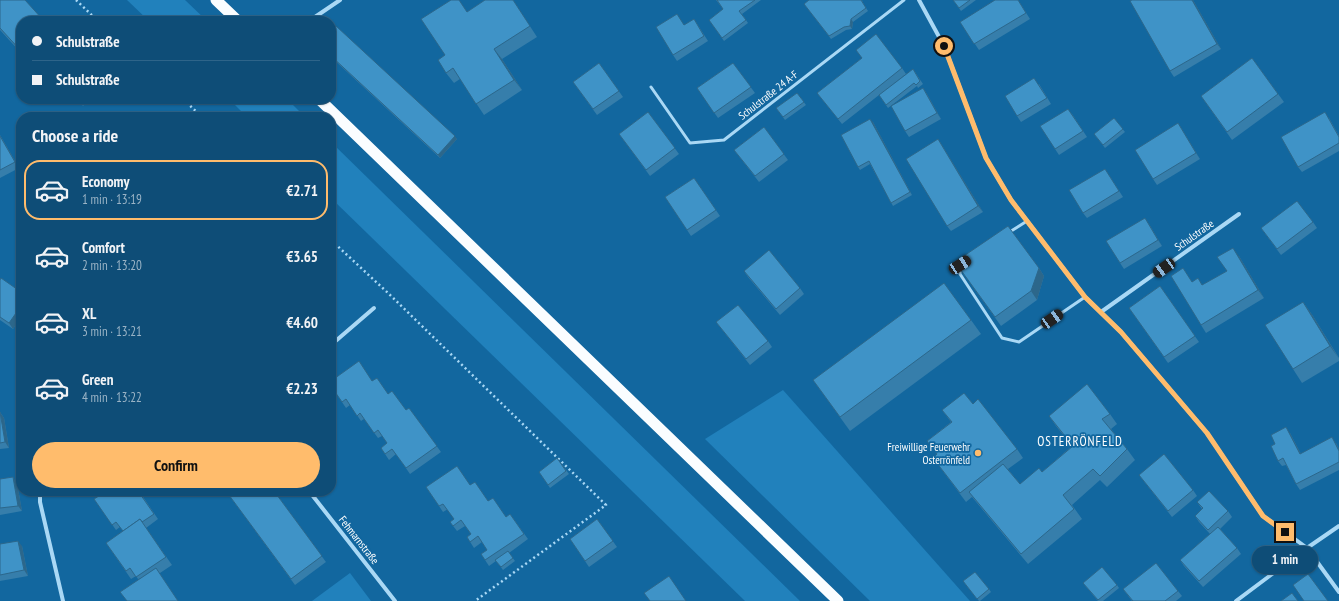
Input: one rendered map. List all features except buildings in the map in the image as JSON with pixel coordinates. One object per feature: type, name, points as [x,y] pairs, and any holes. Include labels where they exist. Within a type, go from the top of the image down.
[{"type":"highway","points":[[216,0],[233,16]]},
{"type":"highway","points":[[324,104],[332,112]]},
{"type":"highway","points":[[336,115],[838,601]]},
{"type":"street","points":[[316,16],[340,0]]},
{"type":"street","points":[[919,0],[944,46],[986,158],[1011,200],[1085,297],[1121,332],[1207,433],[1263,516],[1307,548],[1339,592]]},
{"type":"street","name":"Schulstraße","points":[[1101,312],[1239,214]]},
{"type":"street","points":[[336,341],[374,308]]},
{"type":"street","points":[[40,496],[40,502],[64,601]]},
{"type":"street","name":"Fehmarnstraße","points":[[313,496],[395,601]]},
{"type":"street","points":[[1236,601],[1339,526]]},
{"type":"lane","name":"Schulstraße 24 A-F","points":[[651,87],[690,143],[724,140],[904,0]]},
{"type":"lane","points":[[1002,237],[1027,221]]},
{"type":"lane","points":[[966,261],[960,265],[960,274],[1002,338],[1019,342],[1085,297]]},
{"type":"path","points":[[76,0],[93,16]]},
{"type":"path","points":[[188,104],[197,112]]},
{"type":"path","points":[[336,245],[388,293],[606,505],[475,601]]},
{"type":"shaded area","points":[[127,0],[185,0],[202,16],[144,16]]},
{"type":"shaded area","points":[[234,104],[292,104],[300,112],[242,112]]},
{"type":"shaded area","points":[[336,147],[800,601],[745,601],[336,203]]},
{"type":"shaded area","points":[[783,390],[970,601],[870,601],[705,439]]},
{"type":"shaded area","points":[[350,573],[371,601],[312,601]]},
{"type":"place","name":"Freiwillige Feuerwehr Osterrönfeld","points":[[978,453]]},
{"type":"district","name":"OSTERRÖNFELD","points":[[1080,441]]},
{"type":"route","points":[[944,46],[968,114],[986,158],[1011,200],[1085,297],[1121,332],[1207,433],[1263,516],[1285,532]]}]
